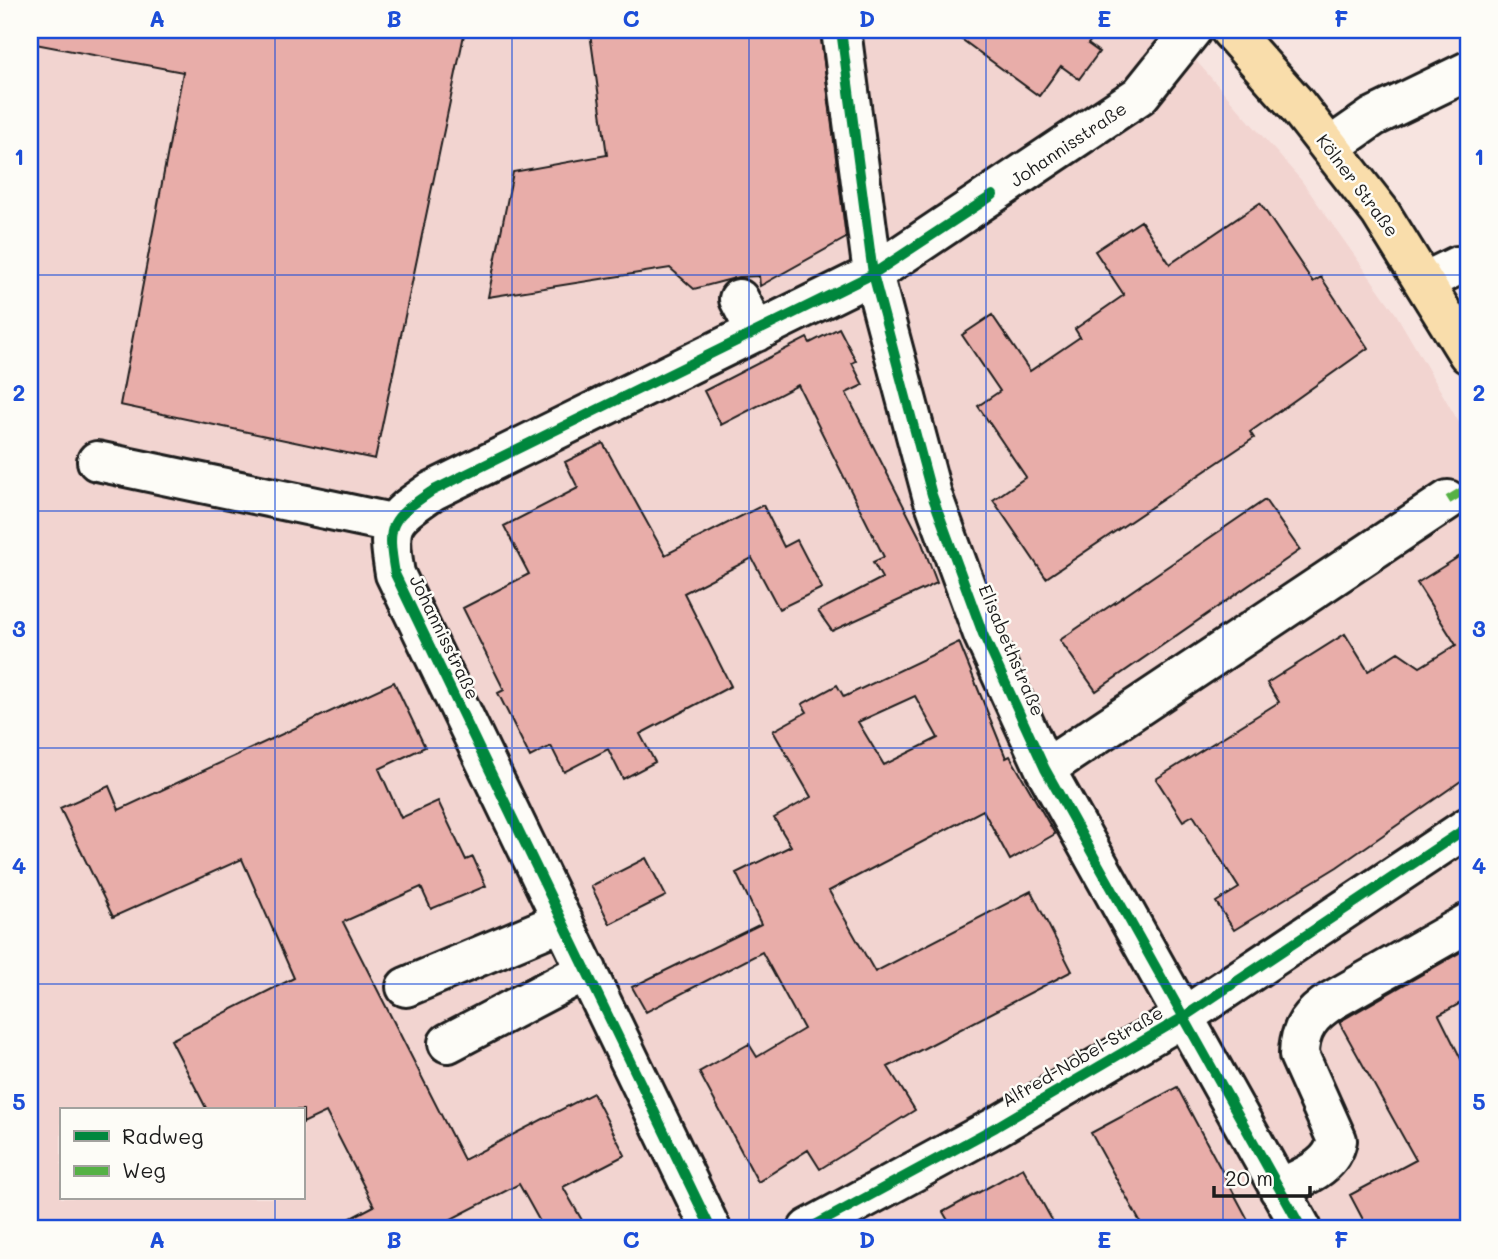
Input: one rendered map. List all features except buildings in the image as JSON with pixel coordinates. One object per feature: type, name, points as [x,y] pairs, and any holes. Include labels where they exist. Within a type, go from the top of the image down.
[{"type":"main road","name":"Kölner Straße","points":[[1230,30],[1330,147],[1380,212],[1426,281],[1468,354]]},
{"type":"street","name":"Elisabethstraße","points":[[841,30],[873,274],[932,495],[983,634],[1045,769],[1302,1229]]},
{"type":"street","name":"Johannisstraße","points":[[711,1229],[395,574],[390,542],[392,523],[408,507],[432,491],[748,315],[873,274],[1140,95],[1192,30]]},
{"type":"street","points":[[1330,147],[1373,117],[1468,71]]},
{"type":"street","points":[[1426,281],[1457,266],[1468,267]]},
{"type":"street","points":[[97,461],[392,523]]},
{"type":"street","points":[[1045,769],[1448,500]]},
{"type":"street","name":"Alfred-Nobel-Straße","points":[[808,1229],[996,1127],[1185,1016],[1468,827]]},
{"type":"street","points":[[406,987],[563,920]]},
{"type":"street","points":[[1279,1189],[1327,1162],[1335,1152],[1337,1140],[1299,1055],[1299,1040],[1305,1024],[1317,1010],[1333,1000],[1468,923]]},
{"type":"street","points":[[448,1043],[587,970]]},
{"type":"shaded area","points":[[30,30],[1169,30],[1301,180],[1396,314],[1468,438],[1468,1229],[30,1229]]},
{"type":"marked path","points":[[1448,500],[1468,488]]},
{"type":"cycle path","points":[[841,30],[873,274],[932,495],[983,634],[1045,769],[1302,1229]]},
{"type":"cycle path","points":[[711,1229],[395,574],[391,543],[394,524],[407,509],[432,491],[873,274],[993,195]]},
{"type":"cycle path","points":[[808,1229],[996,1127],[1185,1016],[1468,827]]}]
